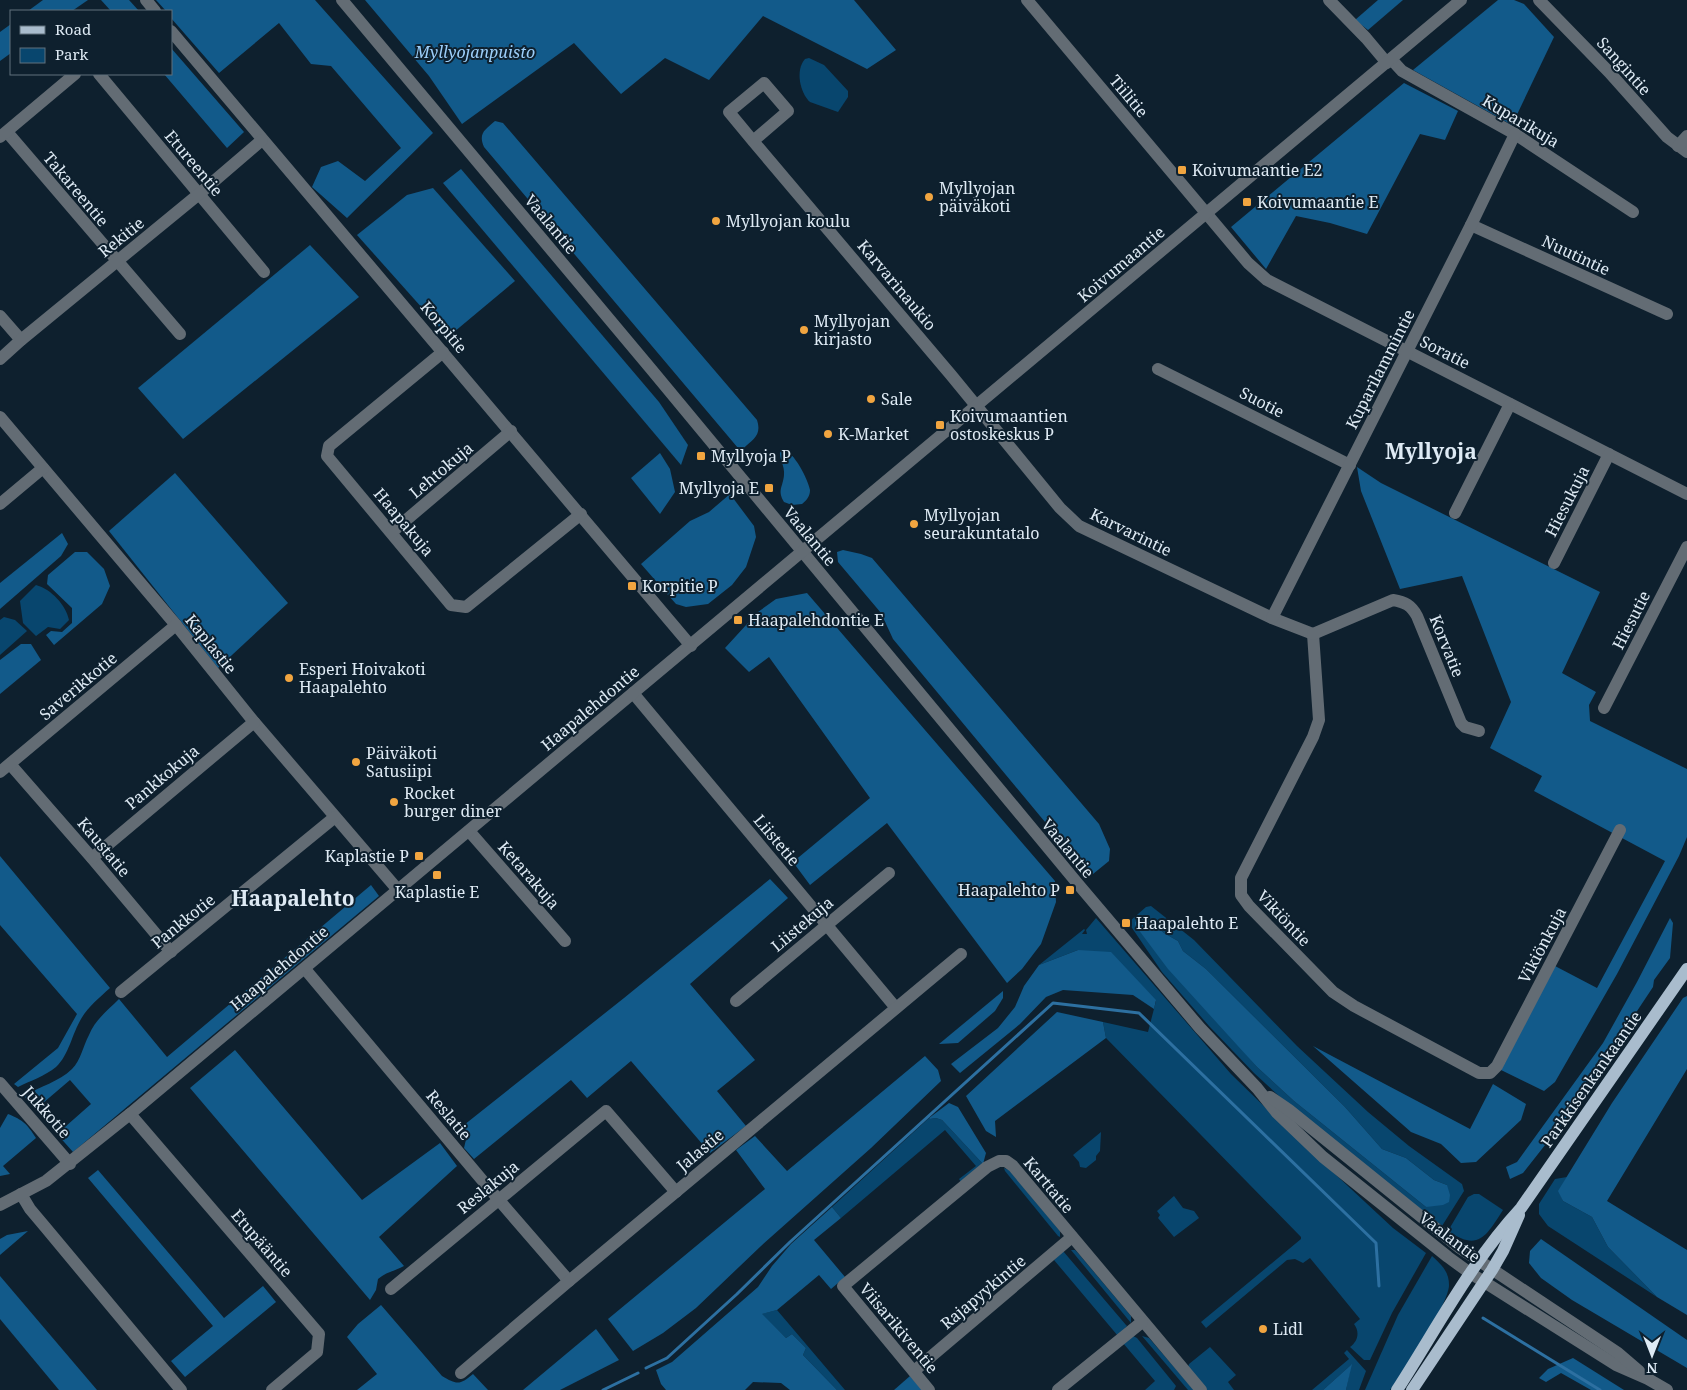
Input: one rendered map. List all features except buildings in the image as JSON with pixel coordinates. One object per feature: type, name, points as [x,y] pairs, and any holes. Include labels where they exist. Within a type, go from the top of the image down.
[{"type":"main road","name":"Parkkisenkankaantie","points":[[1397,1390],[1478,1260],[1521,1208],[1687,969]]},
{"type":"main road","name":"Parkkisenkankaantie","points":[[1412,1390],[1492,1270],[1503,1251],[1521,1208]]},
{"type":"street","points":[[146,0],[154,10]]},
{"type":"street","name":"Vaalantie","points":[[342,0],[1078,884],[1200,1028],[1257,1088],[1277,1113],[1323,1157],[1470,1273],[1616,1365],[1648,1379],[1667,1390]]},
{"type":"street","name":"Tiilitie","points":[[1027,0],[1206,214]]},
{"type":"street","name":"Kuparikuja","points":[[1329,0],[1389,61],[1402,71],[1515,134],[1633,212]]},
{"type":"street","name":"Koivumaantie","points":[[802,552],[1460,0]]},
{"type":"street","name":"Sangintie","points":[[1539,0],[1609,72],[1667,137],[1683,149]]},
{"type":"street","name":"Korpitie","points":[[172,32],[691,646]]},
{"type":"street","points":[[3,134],[74,75]]},
{"type":"street","name":"Etureentie","points":[[100,75],[264,272]]},
{"type":"street","name":"Karvarinaukio","points":[[753,141],[788,111],[764,83],[729,112],[753,141],[976,405]]},
{"type":"street","name":"Takareentie","points":[[3,134],[180,334]]},
{"type":"street","name":"Kuparilammintie","points":[[1272,618],[1408,351],[1515,134]]},
{"type":"street","points":[[1683,149],[1687,136]]},
{"type":"street","name":"Rekitie","points":[[0,359],[262,140]]},
{"type":"street","name":"Soratie","points":[[1206,214],[1248,263],[1267,280],[1687,494]]},
{"type":"street","name":"Nuutintie","points":[[1471,225],[1667,314]]},
{"type":"street","points":[[0,316],[21,340]]},
{"type":"street","name":"Haapakuja","points":[[443,352],[329,446],[327,456],[451,605],[466,607],[581,514]]},
{"type":"street","name":"Suotie","points":[[1158,369],[1350,464]]},
{"type":"street","points":[[1455,513],[1510,404]]},
{"type":"street","name":"Karvarintie","points":[[976,405],[1060,508],[1079,526],[1272,618],[1313,634]]},
{"type":"street","name":"Kaplastie","points":[[0,417],[254,722],[398,890]]},
{"type":"street","name":"Lehtokuja","points":[[392,532],[511,431]]},
{"type":"street","name":"Hiesukuja","points":[[1554,563],[1609,454]]},
{"type":"street","points":[[0,504],[43,468]]},
{"type":"street","name":"Hiesutie","points":[[1604,708],[1687,546]]},
{"type":"street","name":"Haapalehdontie","points":[[0,1205],[46,1181],[70,1164],[802,552]]},
{"type":"street","name":"Korvatie","points":[[1313,634],[1393,600],[1405,602],[1413,609],[1417,616],[1462,723],[1465,727],[1479,732]]},
{"type":"street","name":"Saverikkotie","points":[[0,772],[176,626]]},
{"type":"street","name":"Vikiöntie","points":[[1313,634],[1319,720],[1313,737],[1241,878],[1241,895],[1333,992],[1354,1006],[1479,1072],[1490,1073]]},
{"type":"street","name":"Liistetie","points":[[633,694],[896,1008]]},
{"type":"street","name":"Pankkokuja","points":[[92,858],[254,722]]},
{"type":"street","name":"Kaustatie","points":[[10,764],[171,952]]},
{"type":"street","name":"Pankkotie","points":[[121,992],[335,817]]},
{"type":"street","name":"Vikiönkuja","points":[[1490,1073],[1500,1059],[1620,830]]},
{"type":"street","name":"Ketarakuja","points":[[469,831],[565,941]]},
{"type":"street","name":"Liistekuja","points":[[736,1001],[889,873]]},
{"type":"street","name":"Jalastie","points":[[462,1373],[569,1281],[961,954]]},
{"type":"street","name":"Reslatie","points":[[305,968],[569,1281]]},
{"type":"street","name":"Jukkotie","points":[[0,1083],[70,1164]]},
{"type":"street","name":"Vaalantie","points":[[1257,1088],[1289,1110],[1460,1248],[1618,1353],[1648,1379]]},
{"type":"street","name":"Reslakuja","points":[[391,1289],[606,1111],[676,1192]]},
{"type":"street","name":"Etupääntie","points":[[130,1114],[319,1334],[318,1352],[272,1390]]},
{"type":"street","name":"Karttatie","points":[[843,1286],[987,1166],[999,1161],[1006,1161],[1013,1166],[1200,1390]]},
{"type":"street","points":[[21,1194],[30,1209],[182,1390]]},
{"type":"street","name":"Rajapyykintie","points":[[914,1371],[1072,1237]]},
{"type":"street","name":"Viisarikiventie","points":[[843,1286],[930,1390]]},
{"type":"street","points":[[1058,1390],[1142,1322]]},
{"type":"green space","points":[[43,0],[88,0],[73,10],[29,10]]},
{"type":"green space","points":[[101,0],[129,0],[138,10],[110,10]]},
{"type":"green space","points":[[156,0],[315,0],[433,133],[347,218],[312,187],[321,167],[338,161],[365,181],[401,148],[331,66],[311,64],[279,23],[219,73],[172,19],[172,10],[165,10]]},
{"type":"green space","name":"Myllyojanpuisto","points":[[365,0],[854,0],[896,50],[867,69],[763,16],[709,80],[665,58],[621,94],[574,43],[462,124],[429,76]]},
{"type":"green space","points":[[1378,0],[1403,0],[1368,30],[1355,20]]},
{"type":"green space","points":[[1498,0],[1514,0],[1524,4],[1554,37],[1512,125],[1413,70]]},
{"type":"green space","points":[[10,25],[10,54],[0,61],[0,32]]},
{"type":"green space","points":[[172,49],[244,132],[227,148],[165,75],[172,75]]},
{"type":"green space","points":[[809,58],[824,65],[848,91],[848,97],[838,112],[810,102],[804,93],[800,81],[800,69],[805,59]]},
{"type":"green space","points":[[1404,83],[1458,111],[1445,140],[1420,134],[1367,234],[1330,223],[1296,216],[1266,269],[1231,227]]},
{"type":"green space","points":[[495,121],[503,123],[757,420],[757,434],[743,449],[738,448],[484,147],[482,142],[483,132]]},
{"type":"green space","points":[[461,169],[659,402],[688,445],[681,465],[443,183]]},
{"type":"green space","points":[[433,188],[515,281],[448,337],[357,235],[407,195]]},
{"type":"green space","points":[[310,245],[359,297],[183,439],[138,388]]},
{"type":"green space","points":[[783,449],[796,460],[809,485],[809,494],[802,504],[792,505],[784,502],[782,498],[781,491],[784,472],[780,451]]},
{"type":"green space","points":[[660,453],[670,469],[675,492],[660,514],[631,478]]},
{"type":"green space","points":[[1357,467],[1381,483],[1600,592],[1562,673],[1596,692],[1589,705],[1590,721],[1687,769],[1687,837],[1679,856],[1617,974],[1555,1082],[1544,1091],[1501,1070],[1555,966],[1597,988],[1665,861],[1534,791],[1542,776],[1490,748],[1511,702],[1462,576],[1400,589],[1361,491]]},
{"type":"green space","points":[[175,473],[288,603],[218,668],[109,531]]},
{"type":"green space","points":[[730,494],[754,526],[756,537],[746,567],[732,585],[708,604],[686,607],[676,604],[641,564],[690,521],[709,512]]},
{"type":"green space","points":[[62,533],[68,544],[61,556],[0,609],[0,583]]},
{"type":"green space","points":[[843,550],[872,558],[1099,824],[1110,849],[1109,861],[1093,874],[1079,862],[893,639],[881,613],[838,562],[837,552]]},
{"type":"green space","points":[[75,552],[87,552],[104,569],[110,586],[102,604],[54,645],[46,635],[51,631],[62,632],[72,623],[72,608],[47,584],[48,575]]},
{"type":"green space","points":[[36,585],[47,590],[57,598],[65,609],[69,620],[60,629],[48,627],[36,636],[23,623],[20,601]]},
{"type":"green space","points":[[807,593],[1055,881],[1056,902],[1041,944],[1022,969],[1007,983],[887,823],[810,885],[793,862],[870,798],[769,657],[749,672],[725,648],[758,612],[776,599]]},
{"type":"green space","points":[[4,617],[15,620],[27,631],[0,655],[0,620]]},
{"type":"green space","points":[[21,644],[31,644],[41,660],[0,694],[0,660]]},
{"type":"green space","points":[[0,856],[110,988],[84,1015],[64,1057],[56,1067],[18,1087],[14,1084],[58,1048],[77,1014],[0,925]]},
{"type":"green space","points":[[770,879],[788,898],[690,984],[755,1060],[717,1091],[746,1126],[710,1153],[631,1061],[587,1098],[571,1080],[474,1159],[464,1148],[467,1135],[464,1125]]},
{"type":"green space","points":[[371,885],[379,896],[73,1152],[57,1134],[91,1104],[70,1080],[36,1109],[24,1096],[55,1081],[72,1069],[78,1061],[95,1025],[119,999],[167,1057]]},
{"type":"green space","points":[[1151,906],[1194,940],[1297,1046],[1368,1112],[1409,1146],[1462,1184],[1464,1191],[1442,1226],[1291,1107],[1254,1073],[1209,1026],[1162,972],[1130,925],[1130,921],[1146,907]],"holes":[[[1149,920],[1164,933],[1178,941],[1183,951],[1206,969],[1345,1107],[1382,1149],[1406,1158],[1434,1180],[1447,1185],[1426,1207],[1294,1101],[1257,1067],[1135,925]]]},
{"type":"green space","points":[[1142,917],[1178,941],[1183,951],[1206,969],[1345,1107],[1382,1149],[1406,1158],[1434,1180],[1447,1185],[1450,1195],[1449,1202],[1443,1205],[1426,1207],[1294,1101],[1257,1067],[1168,969],[1135,925],[1135,922]]},
{"type":"green space","points":[[1096,918],[1231,1074],[1393,1228],[1426,1253],[1392,1313],[1370,1360],[1364,1360],[1350,1347],[1355,1342],[1357,1336],[1354,1324],[1360,1319],[1310,1258],[1303,1263],[1295,1259],[1287,1260],[1206,1328],[1201,1322],[1301,1239],[1301,1237],[1106,1038],[1103,1022],[1148,1032],[1156,1001],[1078,950],[1039,965],[1084,929],[1082,934],[1087,934],[1086,930]]},
{"type":"green space","points":[[1670,918],[1673,923],[1670,958],[1654,980],[1653,987],[1564,1121],[1523,1173],[1510,1179],[1506,1167],[1517,1162],[1603,1043]]},
{"type":"green space","points":[[1078,950],[1111,952],[1156,1000],[1154,1009],[1133,995],[1063,990],[1046,997],[1020,1024],[960,1073],[951,1064],[998,1028],[1015,1007],[1024,986],[1039,965]]},
{"type":"green space","points":[[1003,991],[1003,998],[995,1011],[958,1043],[939,1044]]},
{"type":"green space","points":[[1687,996],[1687,1069],[1607,1201],[1687,1250],[1687,1315],[1657,1297],[1608,1247],[1592,1217],[1563,1201],[1558,1191],[1612,1103],[1683,998]]},
{"type":"green space","points":[[1057,1012],[1103,1022],[1106,1038],[995,1121],[996,1137],[986,1131],[966,1096]]},
{"type":"green space","points":[[1313,1046],[1470,1129],[1493,1084],[1526,1104],[1521,1120],[1476,1162],[1461,1163],[1441,1144],[1411,1132]]},
{"type":"green space","points":[[235,1050],[362,1200],[440,1143],[457,1166],[379,1237],[404,1266],[378,1279],[376,1290],[370,1300],[190,1088]]},
{"type":"green space","points":[[925,1056],[938,1070],[941,1081],[871,1148],[761,1246],[696,1308],[663,1333],[633,1351],[608,1319],[765,1189],[736,1150],[755,1136],[787,1171]]},
{"type":"green space","points":[[949,1103],[958,1107],[986,1153],[983,1164],[942,1120],[929,1118]]},
{"type":"green space","points":[[8,1114],[24,1123],[36,1138],[3,1166],[10,1174],[0,1176],[0,1128]]},
{"type":"green space","points":[[929,1118],[942,1120],[983,1164],[961,1182],[959,1179],[976,1166],[945,1130],[841,1218],[832,1207]]},
{"type":"green space","points":[[1101,1132],[1100,1151],[1096,1156],[1096,1160],[1086,1168],[1080,1167],[1079,1162],[1073,1155]]},
{"type":"green space","points":[[1004,1168],[1009,1170],[1060,1231],[1060,1237],[1005,1171]]},
{"type":"green space","points":[[98,1170],[224,1318],[263,1286],[276,1302],[185,1377],[171,1361],[213,1326],[88,1178]]},
{"type":"green space","points":[[1567,1177],[1559,1191],[1563,1201],[1592,1217],[1608,1247],[1657,1297],[1548,1226],[1539,1214],[1539,1204],[1555,1179]]},
{"type":"green space","points":[[1479,1194],[1503,1210],[1486,1234],[1475,1240],[1467,1240],[1448,1231],[1468,1197]]},
{"type":"green space","points":[[1174,1196],[1183,1208],[1194,1211],[1199,1218],[1174,1237],[1158,1218],[1160,1215],[1157,1211]]},
{"type":"green space","points":[[832,1207],[841,1218],[814,1240],[845,1277],[831,1289],[819,1275],[777,1310],[762,1314],[786,1338],[792,1334],[806,1348],[803,1355],[837,1390],[790,1390],[781,1383],[753,1382],[745,1390],[666,1390],[661,1384],[656,1370],[672,1362],[758,1287],[772,1266],[791,1244]]},
{"type":"green space","points":[[28,1231],[0,1255],[0,1239],[7,1235]]},
{"type":"green space","points":[[1541,1239],[1687,1340],[1687,1368],[1572,1300],[1541,1278],[1529,1263],[1530,1251]]},
{"type":"green space","points":[[1071,1250],[1075,1250],[1078,1253],[1131,1316],[1131,1323]]},
{"type":"green space","points":[[1063,1251],[1127,1326],[1118,1336],[1054,1260]]},
{"type":"green space","points":[[1432,1256],[1444,1269],[1449,1280],[1447,1294],[1442,1307],[1405,1369],[1390,1390],[1365,1390],[1398,1315]]},
{"type":"green space","points":[[0,1276],[97,1390],[59,1390],[0,1319]]},
{"type":"green space","points":[[381,1305],[442,1376],[451,1381],[461,1382],[473,1374],[488,1390],[357,1390],[377,1374],[347,1337],[358,1324]]},
{"type":"green space","points":[[777,1310],[845,1390],[837,1390],[803,1355],[806,1348],[792,1334],[786,1338],[761,1314]]},
{"type":"green space","points":[[596,1329],[619,1360],[560,1390],[523,1390]]},
{"type":"green space","points":[[1133,1336],[1137,1338],[1176,1386],[1174,1390],[1145,1390],[1155,1381],[1123,1343]]},
{"type":"green space","points":[[1142,1336],[1149,1338],[1194,1390],[1188,1390]]},
{"type":"green space","points":[[1210,1347],[1236,1375],[1228,1382],[1234,1390],[1207,1390],[1188,1367],[1189,1364]]},
{"type":"green space","points":[[1347,1350],[1366,1371],[1359,1390],[1346,1390],[1351,1365],[1323,1390],[1312,1390],[1349,1359],[1344,1353]]},
{"type":"green space","points":[[1573,1358],[1624,1390],[1591,1390],[1561,1373],[1546,1382],[1539,1378],[1548,1369]]},
{"type":"green space","points":[[1352,1364],[1346,1390],[1323,1390]]},
{"type":"green space","points":[[910,1376],[922,1390],[894,1390]]},
{"type":"waterway","points":[[646,1368],[667,1358],[790,1242],[1053,1003],[1139,1013],[1376,1243],[1379,1286]]},
{"type":"waterway","points":[[1483,1318],[1600,1390]]},
{"type":"waterway","points":[[603,1390],[638,1373]]},
{"type":"place","name":"Koivumaantie E2","points":[[1182,170]]},
{"type":"place","name":"Myllyojan päiväkoti","points":[[929,197]]},
{"type":"place","name":"Koivumaantie E","points":[[1247,202]]},
{"type":"place","name":"Myllyojan koulu","points":[[716,221]]},
{"type":"place","name":"Myllyojan kirjasto","points":[[804,330]]},
{"type":"place","name":"Sale","points":[[871,399]]},
{"type":"place","name":"Koivumaantien ostoskeskus P","points":[[940,425]]},
{"type":"place","name":"K-Market","points":[[828,434]]},
{"type":"place","name":"Myllyoja P","points":[[701,456]]},
{"type":"place","name":"Myllyoja E","points":[[769,488]]},
{"type":"place","name":"Myllyojan seurakuntatalo","points":[[914,524]]},
{"type":"place","name":"Korpitie P","points":[[632,586]]},
{"type":"place","name":"Haapalehdontie E","points":[[738,620]]},
{"type":"place","name":"Esperi Hoivakoti Haapalehto","points":[[289,678]]},
{"type":"place","name":"Päiväkoti Satusiipi","points":[[356,762]]},
{"type":"place","name":"Rocket burger diner","points":[[394,802]]},
{"type":"place","name":"Kaplastie P","points":[[419,856]]},
{"type":"place","name":"Kaplastie E","points":[[437,875]]},
{"type":"place","name":"Haapalehto P","points":[[1070,890]]},
{"type":"place","name":"Haapalehto E","points":[[1126,923]]},
{"type":"place","name":"Lidl","points":[[1263,1329]]},
{"type":"district","name":"Myllyoja","points":[[1431,451]]},
{"type":"district","name":"Haapalehto","points":[[293,898]]}]
